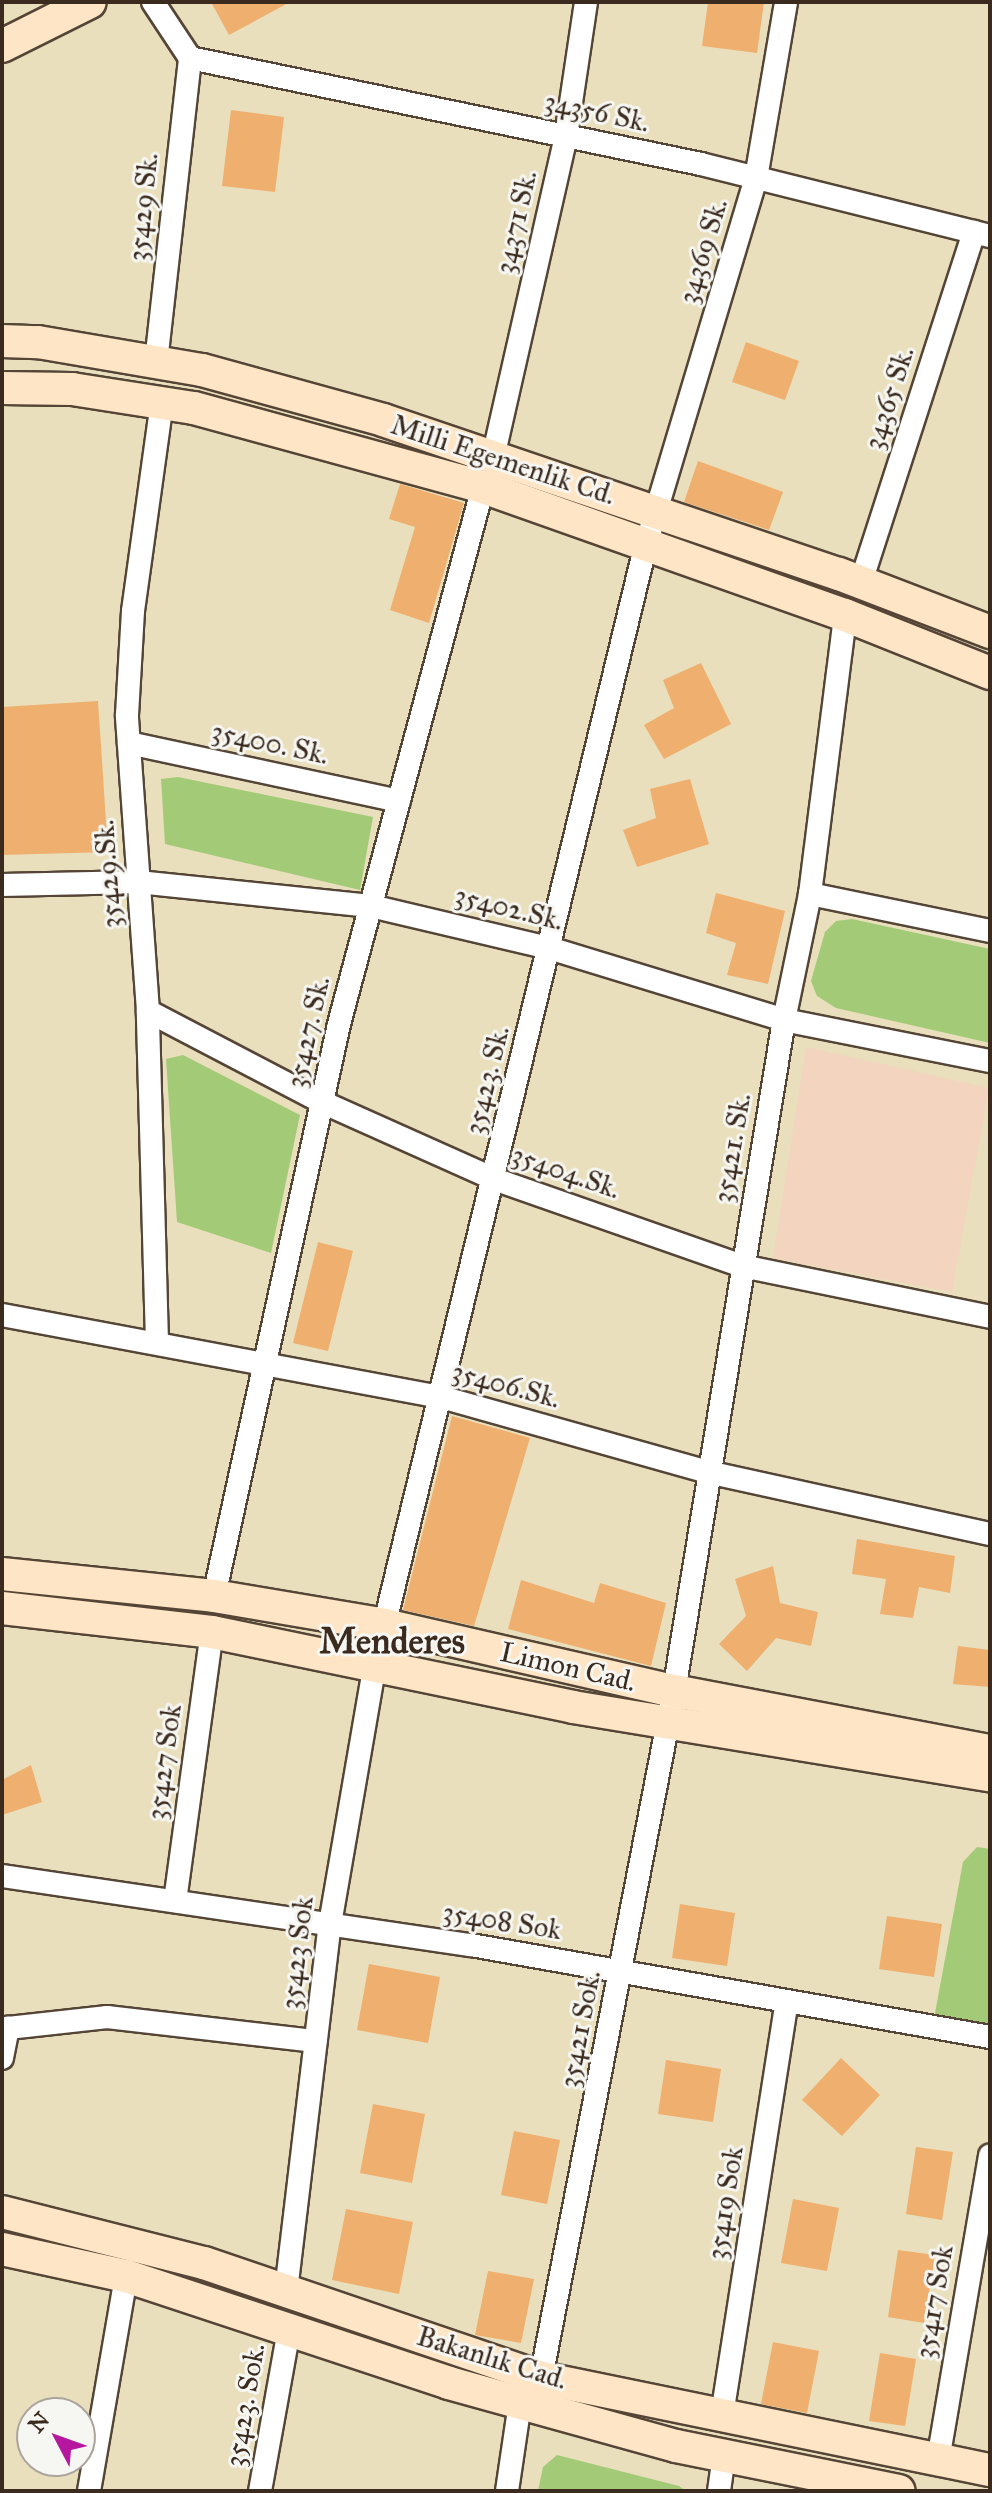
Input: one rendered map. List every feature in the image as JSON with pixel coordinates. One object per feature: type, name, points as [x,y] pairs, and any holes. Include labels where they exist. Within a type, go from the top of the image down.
[{"type":"street","points":[[2,46],[40,14],[90,2]]},
{"type":"street","points":[[153,2],[190,58]]},
{"type":"street","name":"34371 Sk.","points":[[494,453],[566,136],[586,2]]},
{"type":"street","name":"34369 Sk.","points":[[645,548],[756,178],[786,2]]},
{"type":"street","name":"34356 Sk.","points":[[190,58],[756,178],[982,234]]},
{"type":"street","name":"35429 Sk.","points":[[156,362],[190,58]]},
{"type":"street","name":"34365 Sk.","points":[[861,582],[982,234]]},
{"type":"street","name":"Milli Egemenlik Cd.","points":[[2,341],[38,342],[202,370],[494,453],[861,582],[990,632]]},
{"type":"street","points":[[2,388],[72,389],[162,403],[483,487],[645,548],[845,615],[990,673]]},
{"type":"street","name":"35429.Sk.","points":[[157,1342],[148,1011],[129,743],[133,611],[162,403]]},
{"type":"street","name":"35427. Sk.","points":[[214,1596],[322,1102],[483,487]]},
{"type":"street","name":"35423. Sk.","points":[[385,1625],[645,548]]},
{"type":"street","name":"35421. Sk.","points":[[672,1705],[742,1266],[784,1020],[810,894],[845,615]]},
{"type":"street","name":"35400. Sk.","points":[[129,743],[399,801]]},
{"type":"street","name":"35402.Sk.","points":[[2,885],[138,882],[371,906],[549,948],[784,1020],[990,1061]]},
{"type":"street","points":[[810,894],[990,931]]},
{"type":"street","name":"35404.Sk.","points":[[148,1011],[322,1102],[494,1179],[742,1266],[990,1317]]},
{"type":"street","name":"35406.Sk.","points":[[2,1315],[441,1397],[708,1472],[990,1534]]},
{"type":"street","name":"Limon Cad.","points":[[2,1574],[214,1596],[385,1625],[672,1705],[990,1775]]},
{"type":"street","name":"Limon Cad.","points":[[2,1608],[212,1632],[374,1668],[672,1705],[990,1751]]},
{"type":"street","name":"35423 Sok","points":[[286,2291],[330,1924],[374,1668],[385,1625]]},
{"type":"street","name":"35427 Sok","points":[[175,1901],[212,1632]]},
{"type":"street","name":"35421 Sok.","points":[[541,2378],[672,1705]]},
{"type":"street","name":"35408 Sok","points":[[2,1876],[330,1924],[990,2037]]},
{"type":"street","name":"35419 Sok","points":[[722,2415],[787,2001]]},
{"type":"street","points":[[2,2058],[8,2028],[107,2017],[316,2041]]},
{"type":"street","name":"35417 Sok","points":[[938,2460],[990,2155]]},
{"type":"street","name":"Bakanlık Cad.","points":[[2,2212],[204,2263],[541,2378],[990,2470]]},
{"type":"street","name":"Bakanlık Cad.","points":[[2,2249],[126,2276],[520,2403],[724,2456],[899,2491]]},
{"type":"street","points":[[89,2491],[126,2276]]},
{"type":"street","name":"35423. Sok.","points":[[260,2491],[289,2330]]},
{"type":"street","points":[[507,2491],[520,2403]]},
{"type":"street","points":[[719,2491],[724,2456]]},
{"type":"shaded area","points":[[806,1047],[989,1088],[952,1292],[773,1258]]},
{"type":"green space","points":[[178,777],[373,817],[360,890],[165,844],[161,779]]},
{"type":"green space","points":[[852,919],[990,949],[990,1043],[836,1008],[817,996],[811,981],[825,932],[836,921]]},
{"type":"green space","points":[[183,1055],[300,1115],[271,1253],[177,1222],[166,1059]]},
{"type":"green space","points":[[977,1847],[990,1849],[990,2032],[939,2023],[935,2013],[963,1862]]},
{"type":"green space","points":[[557,2455],[679,2486],[686,2491],[538,2491],[543,2467]]},
{"type":"building","points":[[211,2],[290,2],[229,35]]},
{"type":"building","points":[[708,2],[764,2],[757,53],[702,46]]},
{"type":"building","points":[[231,110],[284,117],[275,192],[222,186]]},
{"type":"building","points":[[746,342],[799,361],[785,400],[732,382]]},
{"type":"building","points":[[698,461],[783,492],[769,530],[684,502]]},
{"type":"building","points":[[400,484],[464,503],[429,623],[390,610],[415,527],[389,519]]},
{"type":"building","points":[[701,663],[731,724],[664,759],[644,725],[674,708],[663,680]]},
{"type":"building","points":[[98,701],[108,852],[2,855],[2,707]]},
{"type":"building","points":[[690,779],[709,844],[637,867],[623,830],[656,818],[650,789]]},
{"type":"building","points":[[716,893],[785,911],[768,984],[727,975],[736,943],[706,933]]},
{"type":"building","points":[[318,1242],[353,1251],[328,1351],[293,1343]]},
{"type":"building","points":[[452,1416],[530,1438],[474,1626],[403,1610]]},
{"type":"building","points":[[857,1539],[955,1556],[950,1593],[919,1587],[913,1618],[880,1614],[886,1579],[852,1574]]},
{"type":"building","points":[[773,1566],[780,1603],[818,1612],[811,1646],[776,1638],[747,1671],[719,1644],[746,1616],[735,1579]]},
{"type":"building","points":[[521,1580],[594,1603],[600,1583],[666,1603],[651,1666],[508,1629]]},
{"type":"building","points":[[958,1646],[990,1650],[990,1687],[953,1684]]},
{"type":"building","points":[[31,1765],[42,1802],[2,1815],[2,1780]]},
{"type":"building","points":[[680,1904],[735,1913],[727,1966],[672,1958]]},
{"type":"building","points":[[887,1916],[942,1924],[934,1977],[879,1969]]},
{"type":"building","points":[[369,1964],[440,1977],[428,2043],[357,2030]]},
{"type":"building","points":[[841,2058],[880,2095],[842,2136],[802,2100]]},
{"type":"building","points":[[666,2060],[721,2069],[713,2122],[658,2114]]},
{"type":"building","points":[[373,2104],[425,2114],[412,2183],[360,2173]]},
{"type":"building","points":[[514,2131],[560,2140],[547,2204],[501,2195]]},
{"type":"building","points":[[916,2147],[953,2152],[942,2220],[906,2214]]},
{"type":"building","points":[[793,2199],[839,2208],[827,2271],[781,2263]]},
{"type":"building","points":[[346,2209],[413,2222],[399,2294],[332,2280]]},
{"type":"building","points":[[898,2250],[935,2255],[924,2323],[888,2317]]},
{"type":"building","points":[[488,2271],[534,2279],[521,2343],[475,2335]]},
{"type":"building","points":[[773,2342],[819,2351],[807,2413],[761,2404]]},
{"type":"building","points":[[880,2353],[916,2359],[905,2426],[869,2421]]},
{"type":"district","name":"Menderes","points":[[392,1642]]}]
